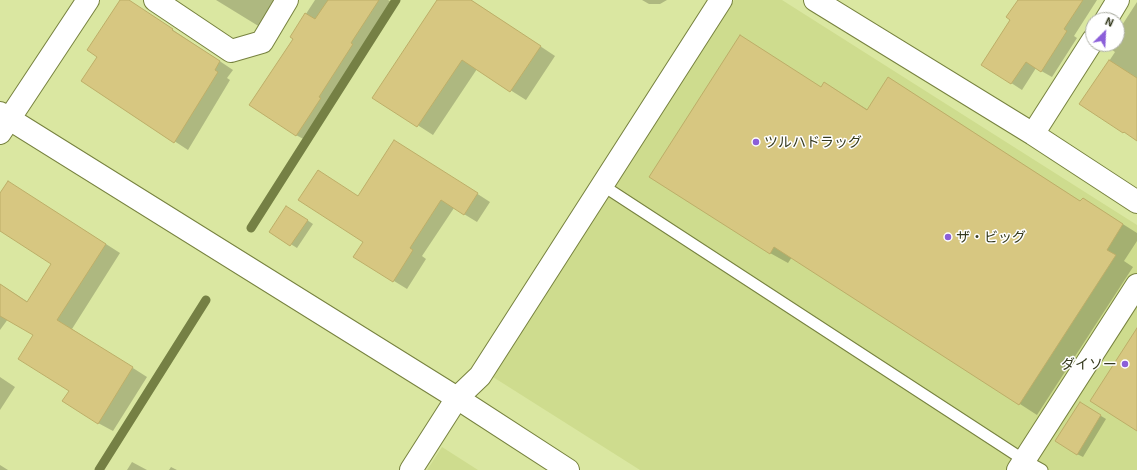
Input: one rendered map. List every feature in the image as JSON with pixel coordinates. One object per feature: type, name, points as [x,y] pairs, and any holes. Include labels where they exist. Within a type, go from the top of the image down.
[{"type":"street","points":[[88,0],[3,121],[457,398],[568,470]]},
{"type":"street","points":[[155,0],[231,51],[262,42],[287,0]]},
{"type":"street","points":[[411,470],[457,398],[480,376],[721,0]]},
{"type":"street","points":[[816,0],[1033,134],[1137,202]]},
{"type":"street","points":[[1111,12],[1118,0]]},
{"type":"street","points":[[1033,134],[1085,52]]},
{"type":"street","points":[[1028,467],[1137,284]]},
{"type":"lane","points":[[602,185],[1028,467]]},
{"type":"shaded area","points":[[734,0],[782,0],[1137,225],[1137,470],[640,470],[493,377]]},
{"type":"shaded area","points":[[442,447],[478,470],[427,470]]},
{"type":"building","points":[[120,0],[129,0],[220,61],[215,70],[218,72],[174,143],[81,81],[97,57],[87,50]]},
{"type":"building","points":[[328,0],[379,0],[319,97],[321,98],[296,136],[249,105],[293,39],[290,37],[305,13],[315,19]]},
{"type":"building","points":[[437,0],[471,0],[541,46],[510,92],[462,60],[417,127],[372,98]]},
{"type":"building","points":[[1018,0],[1083,0],[1064,29],[1067,31],[1041,72],[1026,62],[1011,84],[981,65],[1010,20],[1006,17]]},
{"type":"building","name":"ザ・ビッグ","points":[[740,35],[821,87],[824,82],[867,110],[888,77],[1080,201],[1083,198],[1123,224],[1107,250],[1116,255],[1019,405],[774,247],[770,254],[649,177]]},
{"type":"building","points":[[1109,60],[1137,78],[1137,141],[1079,104]]},
{"type":"building","points":[[394,140],[478,193],[464,215],[441,200],[410,248],[413,250],[393,282],[353,257],[363,242],[298,200],[318,170],[358,196]]},
{"type":"building","points":[[8,181],[106,244],[57,320],[133,367],[98,424],[62,401],[69,391],[18,359],[33,335],[0,316],[0,284],[27,302],[51,264],[0,231],[0,193]]},
{"type":"building","points":[[286,206],[308,220],[290,246],[269,232]]},
{"type":"building","name":"ダイソー","points":[[1137,328],[1137,431],[1090,401]]},
{"type":"building","points":[[1080,402],[1101,415],[1077,455],[1055,441]]},
{"type":"waterway","points":[[251,228],[396,0]]},
{"type":"waterway","points":[[99,470],[206,300]]},
{"type":"place","name":"ツルハドラッグ","points":[[756,142]]},
{"type":"place","name":"ザ・ビッグ","points":[[948,237]]},
{"type":"place","name":"ダイソー","points":[[1125,364]]}]
